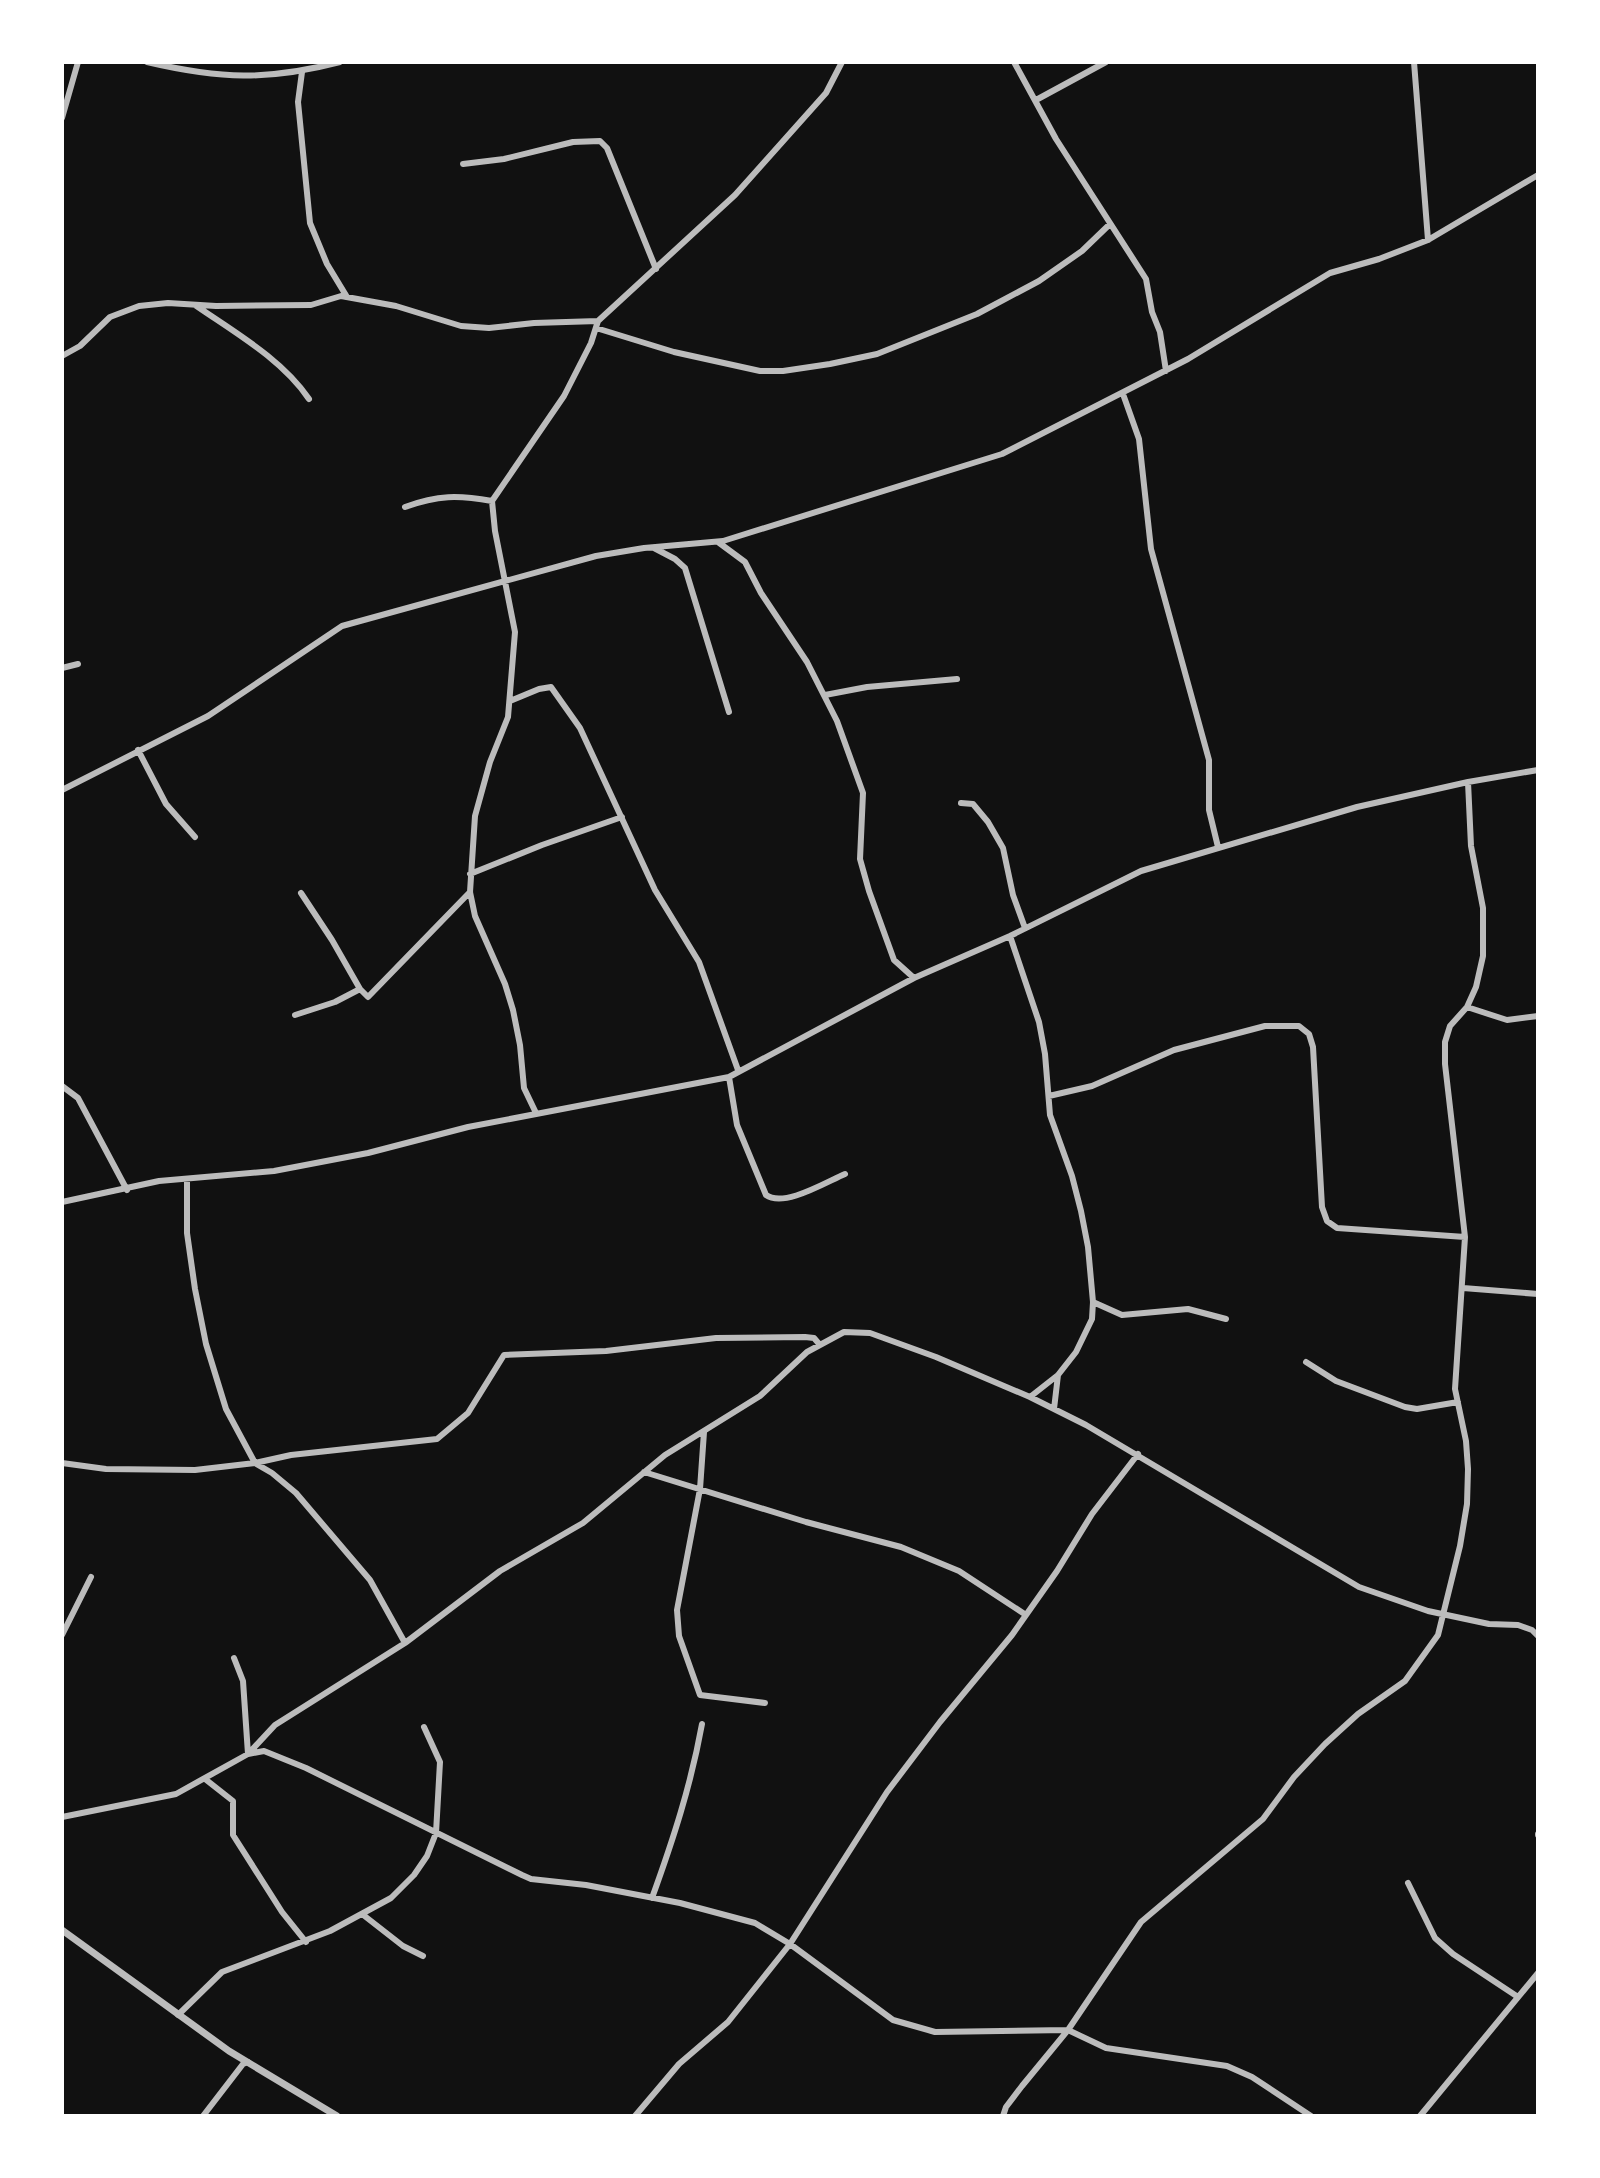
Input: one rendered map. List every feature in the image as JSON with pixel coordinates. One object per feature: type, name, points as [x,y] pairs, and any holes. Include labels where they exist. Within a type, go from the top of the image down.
[{"type":"street","points":[[62,118],[78,62]]},
{"type":"street","points":[[147,62],[236,77],[302,72],[340,62]]},
{"type":"street","points":[[536,1113],[524,1088],[513,1010],[475,916],[470,892],[475,816],[490,762],[508,717],[515,632],[492,501],[564,396],[597,325],[735,195],[826,93],[842,62]]},
{"type":"street","points":[[1014,62],[1056,139],[1146,279],[1152,312],[1160,332],[1166,371]]},
{"type":"street","points":[[1036,100],[1106,62]]},
{"type":"street","points":[[1414,62],[1428,240]]},
{"type":"street","points":[[302,72],[298,102],[310,223],[327,264],[347,297]]},
{"type":"street","points":[[463,164],[504,159],[573,142],[600,141],[607,148],[656,269]]},
{"type":"street","points":[[62,790],[208,716],[342,626],[596,556],[652,547],[718,542],[1002,454],[1166,371],[1330,273],[1428,240],[1538,175]]},
{"type":"street","points":[[62,356],[80,346],[110,317],[139,306],[192,303],[216,306],[311,305],[341,296],[396,306],[461,326],[489,328],[534,323],[597,325],[674,352],[760,371],[783,371],[877,354],[977,314],[1039,281],[1082,251],[1110,224]]},
{"type":"street","points":[[192,303],[284,369],[309,399]]},
{"type":"street","points":[[1123,394],[1139,439],[1151,549],[1209,760],[1209,810],[1218,847]]},
{"type":"street","points":[[405,507],[429,499],[460,495],[492,501]]},
{"type":"street","points":[[718,542],[745,562],[825,695],[847,744],[863,793],[860,859],[869,891],[894,960],[914,978]]},
{"type":"street","points":[[652,547],[685,568],[729,712]]},
{"type":"street","points":[[62,668],[78,664]]},
{"type":"street","points":[[825,695],[867,687],[957,679]]},
{"type":"street","points":[[509,701],[551,687],[580,728],[655,890],[699,962],[738,1070]]},
{"type":"street","points":[[138,750],[166,804],[195,837]]},
{"type":"street","points":[[62,1202],[159,1181],[274,1171],[368,1153],[468,1127],[729,1077],[914,978],[1010,936],[1118,880],[1357,807],[1538,770]]},
{"type":"street","points":[[1003,2116],[1006,2107],[1068,2030],[1141,1922],[1162,1901],[1263,1819],[1294,1777],[1325,1744],[1358,1714],[1405,1681],[1438,1635],[1467,1504],[1466,1441],[1455,1389],[1465,1237],[1445,1042],[1450,1026],[1467,1007],[1481,973],[1483,908],[1471,846],[1468,782]]},
{"type":"street","points":[[961,803],[973,804],[1003,848],[1013,895],[1025,928]]},
{"type":"street","points":[[470,874],[622,817]]},
{"type":"street","points":[[301,893],[364,995],[371,996],[385,976],[470,892]]},
{"type":"street","points":[[1010,936],[1039,1022],[1050,1115],[1072,1176],[1083,1223],[1093,1302],[1092,1319],[1076,1352],[1058,1375],[1030,1397]]},
{"type":"street","points":[[295,1015],[335,1002],[360,989]]},
{"type":"street","points":[[1467,1007],[1507,1020],[1538,1016]]},
{"type":"street","points":[[1049,1096],[1092,1086],[1184,1047],[1265,1026],[1299,1026],[1309,1034],[1313,1047],[1322,1207],[1327,1221],[1337,1228],[1465,1237]]},
{"type":"street","points":[[729,1077],[737,1125],[766,1195],[772,1199],[789,1198],[845,1174]]},
{"type":"street","points":[[62,1086],[78,1098],[127,1190]]},
{"type":"street","points":[[187,1180],[187,1233],[206,1344],[226,1409],[255,1463],[296,1493],[370,1580],[405,1643]]},
{"type":"street","points":[[1463,1288],[1538,1294]]},
{"type":"street","points":[[1093,1302],[1122,1315],[1188,1309],[1226,1319]]},
{"type":"street","points":[[62,1817],[176,1794],[248,1754],[275,1725],[405,1643],[500,1571],[583,1523],[665,1455],[760,1396],[807,1352],[844,1332],[870,1333],[1030,1397],[1138,1454],[1359,1587],[1442,1614],[1489,1624],[1518,1625],[1538,1636]]},
{"type":"street","points":[[62,1463],[106,1469],[180,1470],[437,1439],[468,1413],[504,1355],[606,1351],[716,1338],[805,1337],[814,1338],[820,1345]]},
{"type":"street","points":[[1306,1362],[1336,1381],[1405,1407],[1417,1409],[1458,1402]]},
{"type":"street","points":[[1054,1409],[1058,1375]]},
{"type":"street","points":[[704,1432],[700,1489],[677,1610],[679,1636],[700,1695],[765,1703]]},
{"type":"street","points":[[635,2116],[679,2064],[728,2022],[790,1944],[887,1792],[1026,1615],[1092,1514],[1138,1454]]},
{"type":"street","points":[[644,1472],[806,1522],[901,1547],[959,1571],[1026,1615]]},
{"type":"street","points":[[62,1635],[91,1577]]},
{"type":"street","points":[[234,1658],[243,1681],[248,1754]]},
{"type":"street","points":[[652,1898],[680,1823],[702,1724]]},
{"type":"street","points":[[178,2015],[222,1972],[306,1942],[362,1914],[391,1898],[414,1875],[427,1856],[436,1833],[440,1762],[424,1727]]},
{"type":"street","points":[[248,1754],[264,1751],[306,1768],[531,1879],[586,1885],[742,1918],[790,1944],[893,2020],[935,2032],[1068,2030],[1106,2048],[1227,2066],[1252,2077],[1311,2116]]},
{"type":"street","points":[[205,1779],[233,1801],[233,1835],[282,1912],[306,1942]]},
{"type":"street","points":[[1408,1883],[1435,1938],[1453,1954],[1518,1997]]},
{"type":"street","points":[[362,1914],[403,1946],[423,1956]]},
{"type":"street","points":[[62,1930],[178,2015],[337,2116]]},
{"type":"street","points":[[1420,2116],[1538,1973]]},
{"type":"street","points":[[203,2116],[243,2064],[248,2062]]}]
